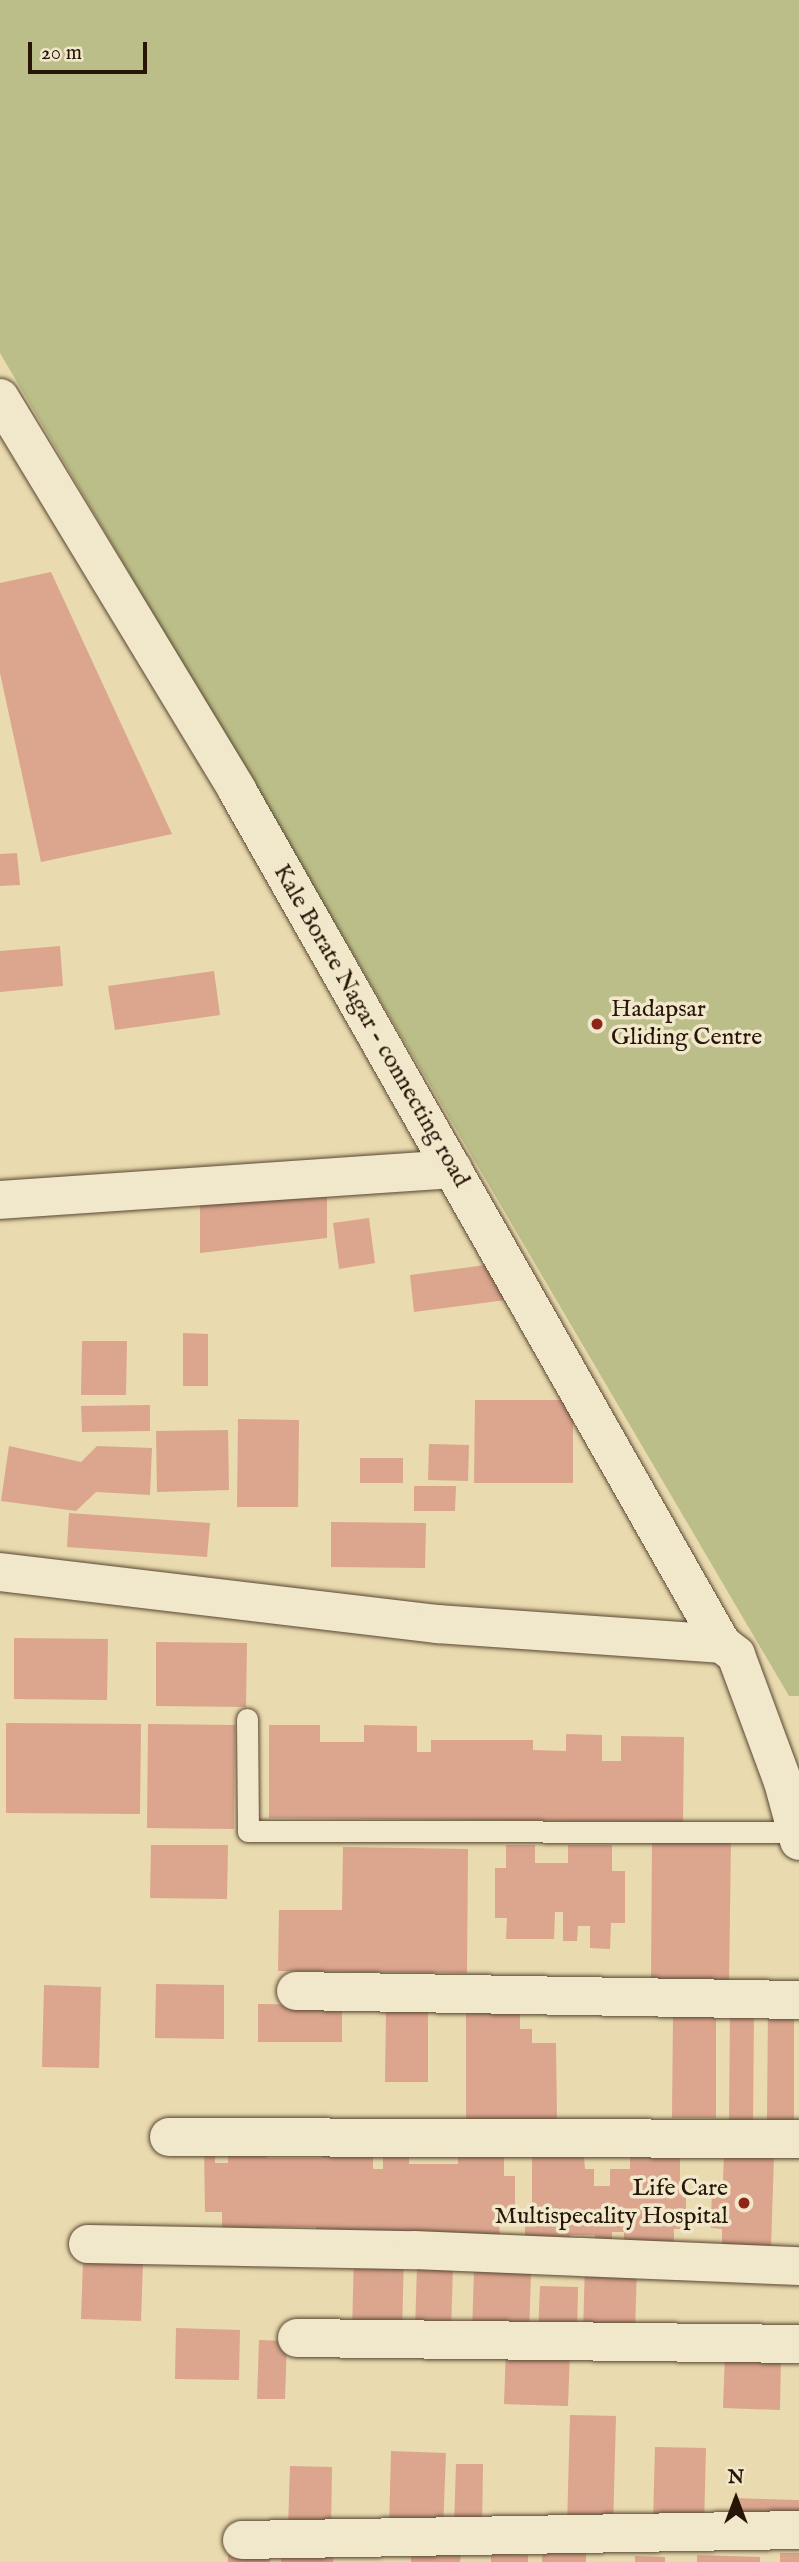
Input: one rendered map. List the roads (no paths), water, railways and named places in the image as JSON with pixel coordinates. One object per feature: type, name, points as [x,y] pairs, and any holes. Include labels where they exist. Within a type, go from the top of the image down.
[{"type":"street","name":"Kale Borate Nagar - connecting road","points":[[0,398],[237,790],[729,1650],[783,1782],[798,1836]]},
{"type":"street","points":[[0,1200],[453,1169]]},
{"type":"street","points":[[0,1572],[438,1624],[729,1650]]},
{"type":"street","points":[[296,1991],[799,2000]]},
{"type":"street","points":[[169,2137],[799,2139]]},
{"type":"street","points":[[88,2244],[414,2250],[799,2266]]},
{"type":"street","points":[[297,2338],[799,2344]]},
{"type":"street","points":[[242,2540],[799,2530]]},
{"type":"lane","points":[[247,1719],[248,1831],[798,1836]]},
{"type":"place","name":"Hadapsar Gliding Centre","points":[[597,1024]]},
{"type":"place","name":"Life Care Multispecality Hospital","points":[[744,2203]]}]
